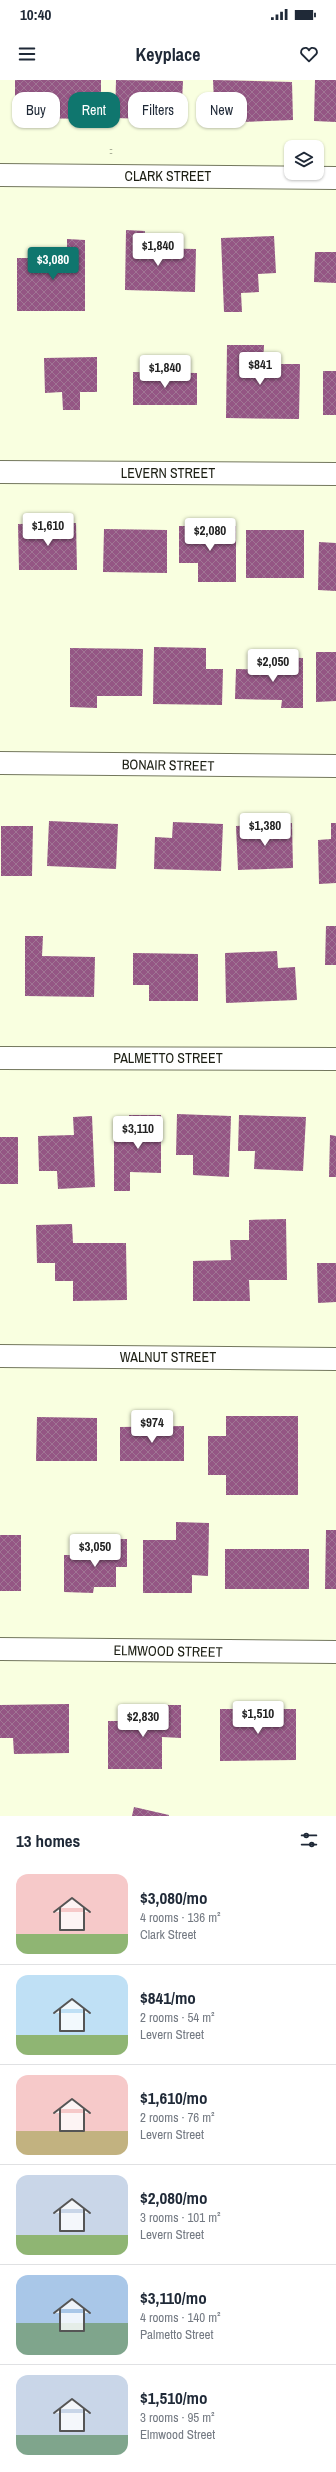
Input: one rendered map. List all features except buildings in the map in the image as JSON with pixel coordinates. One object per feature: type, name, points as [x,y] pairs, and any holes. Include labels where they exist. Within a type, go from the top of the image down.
[{"type":"street","name":"CLARK STREET","points":[[0,175],[336,178]]},
{"type":"street","name":"LEVERN STREET","points":[[0,472],[336,474]]},
{"type":"street","name":"BONAIR STREET","points":[[0,763],[336,766]]},
{"type":"street","name":"PALMETTO STREET","points":[[0,1058],[336,1059]]},
{"type":"street","name":"WALNUT STREET","points":[[0,1356],[336,1359]]},
{"type":"street","name":"ELMWOOD STREET","points":[[0,1649],[336,1652]]}]
